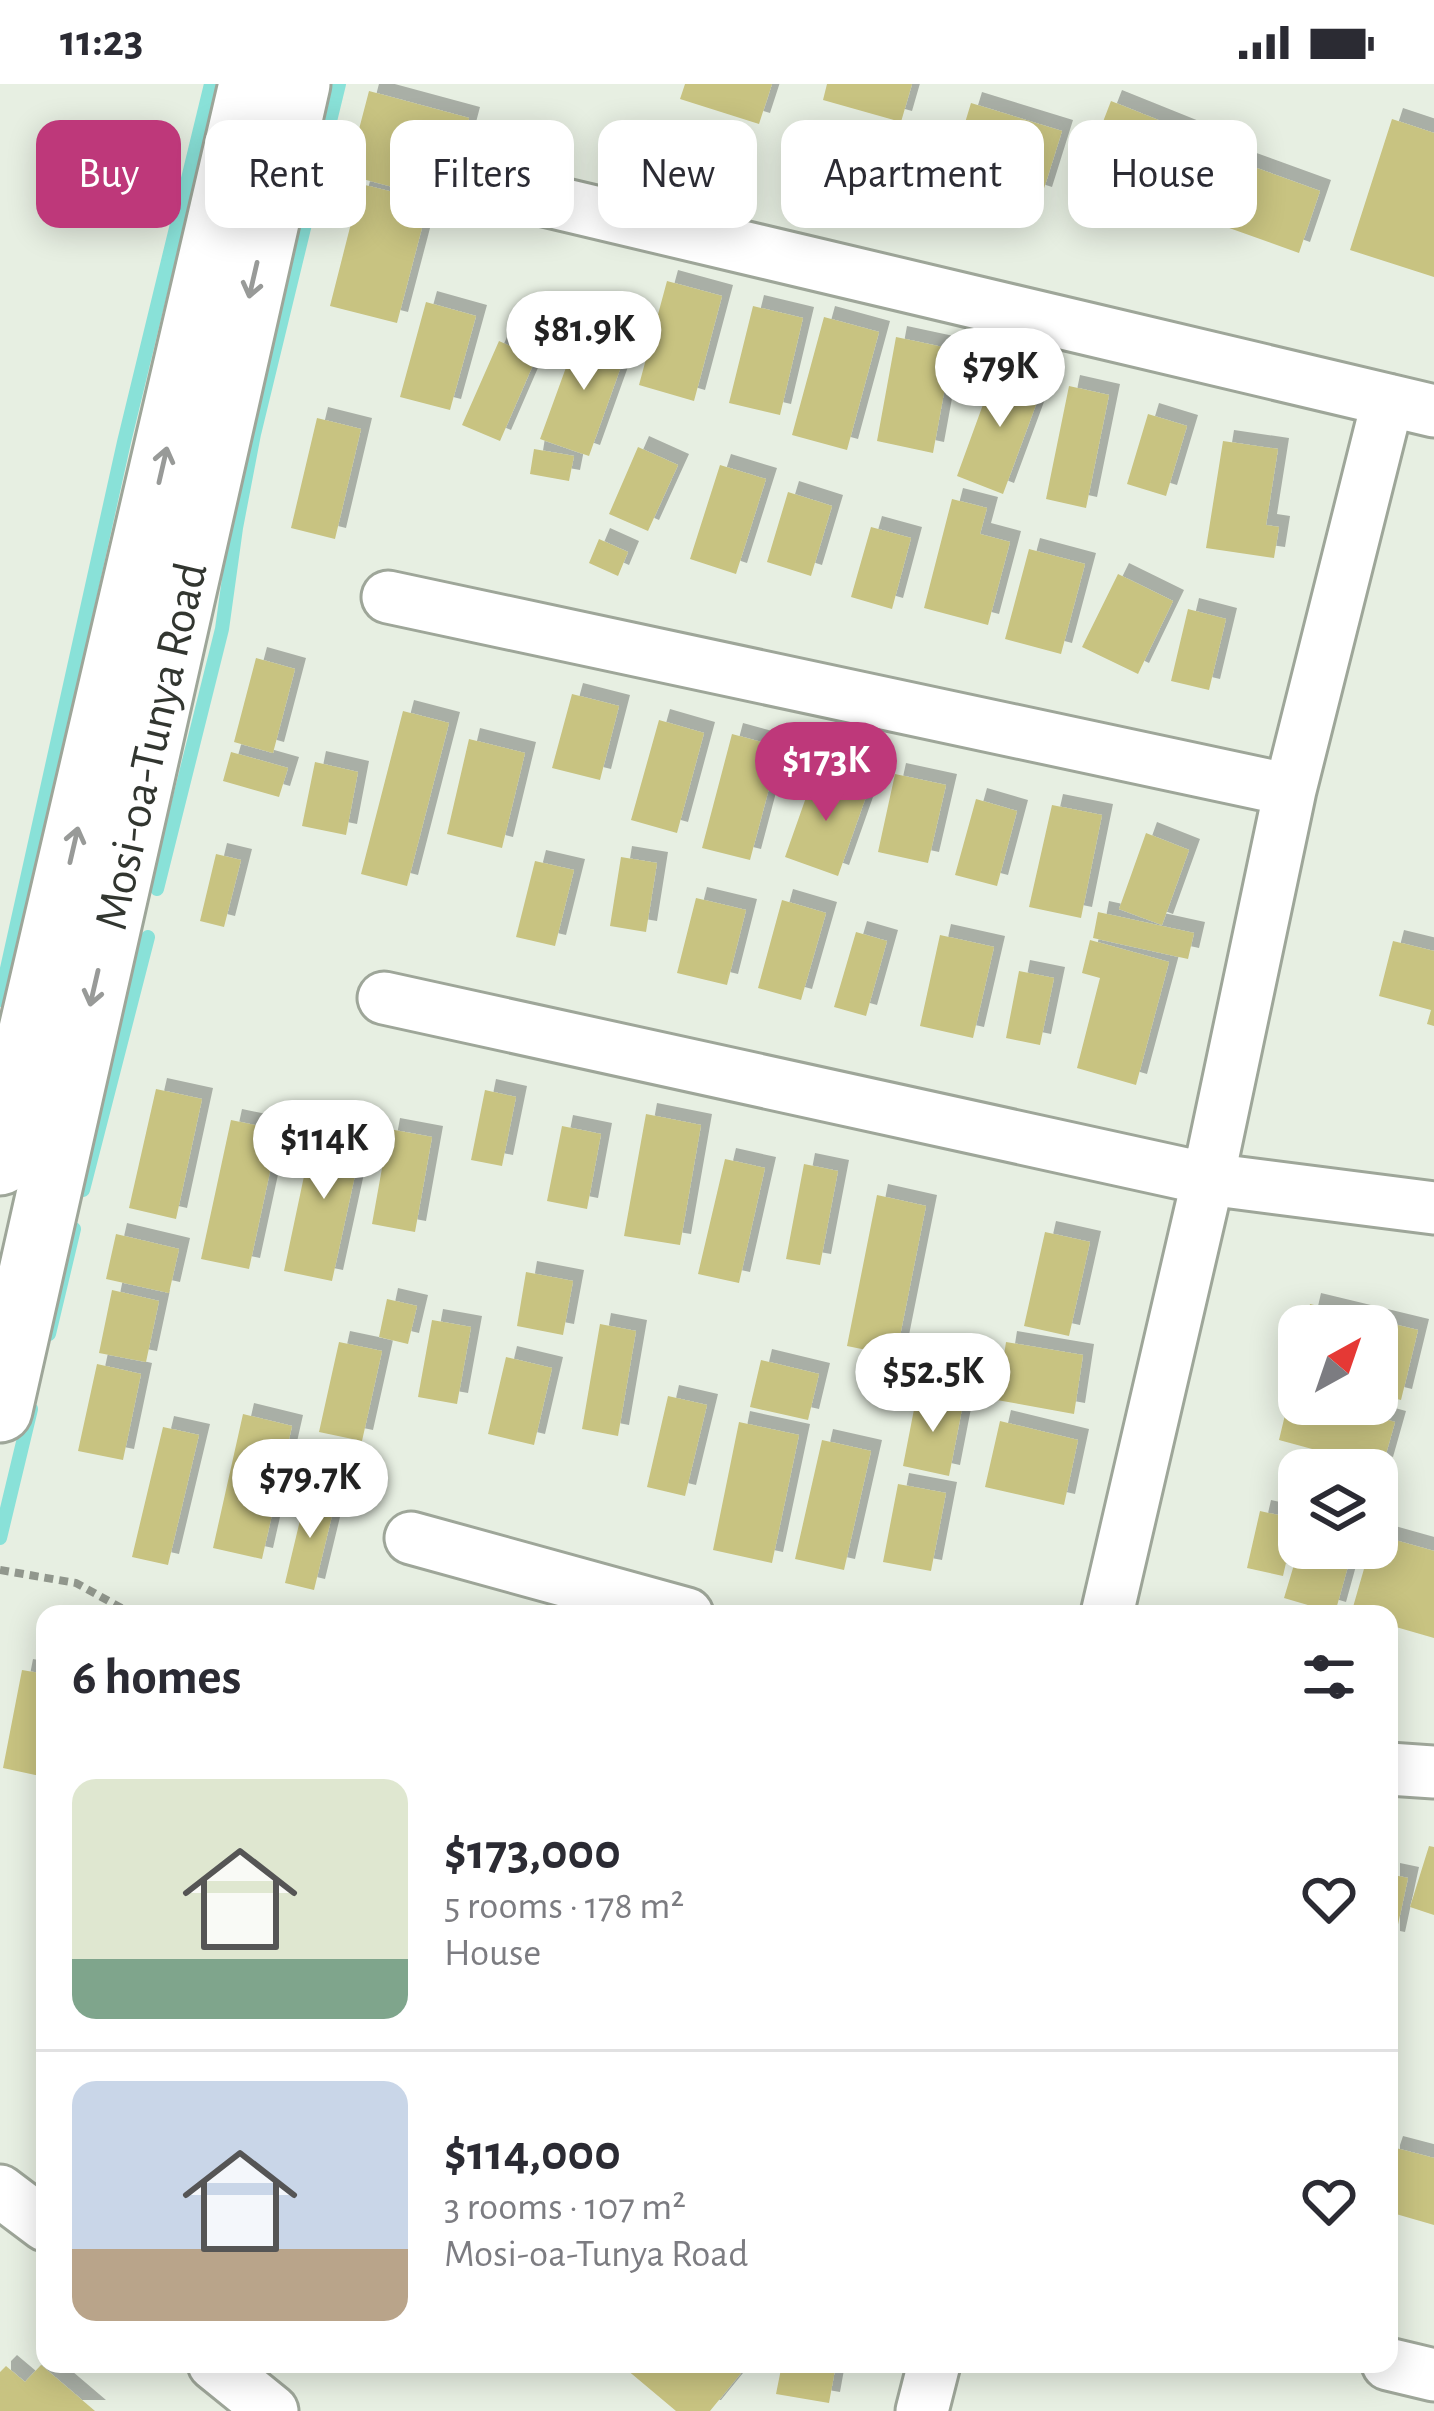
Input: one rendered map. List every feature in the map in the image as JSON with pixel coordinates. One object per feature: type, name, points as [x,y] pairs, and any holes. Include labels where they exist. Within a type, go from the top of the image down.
[{"type":"main road","name":"Mosi-oa-Tunya Road","points":[[0,1163],[251,84]]},
{"type":"main road","name":"Mosi-oa-Tunya Road","points":[[0,1410],[298,84]]},
{"type":"street","points":[[574,207],[1411,406],[1290,790],[1208,1178],[1109,1605]]},
{"type":"street","points":[[388,597],[1290,790]]},
{"type":"street","points":[[384,998],[1208,1178],[1434,1208]]},
{"type":"street","points":[[411,1538],[654,1605]]},
{"type":"street","points":[[1398,1770],[1434,1772]]},
{"type":"street","points":[[0,2191],[36,2218]]},
{"type":"street","points":[[1398,2366],[1434,2375]]},
{"type":"street","points":[[225,2373],[272,2411]]},
{"type":"street","points":[[922,2411],[932,2373]]},
{"type":"path","points":[[0,1570],[76,1582],[116,1605]]},
{"type":"building","points":[[685,84],[772,84],[759,124],[680,99]]},
{"type":"building","points":[[827,84],[912,84],[902,120],[823,100]]},
{"type":"building","points":[[369,91],[469,118],[390,120],[390,186],[366,180],[366,120],[361,120]]},
{"type":"building","points":[[1111,101],[1158,120],[1104,120]]},
{"type":"building","points":[[971,103],[1026,120],[966,120]]},
{"type":"building","points":[[1392,119],[1434,133],[1434,277],[1350,250]]},
{"type":"building","points":[[1044,125],[1062,131],[1044,188]]},
{"type":"building","points":[[1257,168],[1320,191],[1299,253],[1229,228],[1257,228]]},
{"type":"building","points":[[366,185],[390,191],[390,228],[422,228],[397,323],[330,306],[350,228],[366,228]]},
{"type":"building","points":[[667,281],[722,296],[694,401],[639,385]]},
{"type":"building","points":[[426,302],[476,316],[450,410],[400,397]]},
{"type":"building","points":[[753,306],[803,318],[780,415],[729,403]]},
{"type":"building","points":[[824,317],[879,332],[847,450],[792,435]]},
{"type":"building","points":[[580,329],[628,347],[589,456],[540,439]]},
{"type":"building","points":[[896,337],[952,349],[933,453],[877,441]]},
{"type":"building","points":[[499,341],[536,358],[500,441],[462,425]]},
{"type":"building","points":[[997,366],[1044,383],[1003,494],[957,476]]},
{"type":"building","points":[[1069,386],[1109,395],[1086,508],[1046,499]]},
{"type":"building","points":[[1148,414],[1187,426],[1166,496],[1127,484]]},
{"type":"building","points":[[317,418],[361,429],[335,539],[291,528]]},
{"type":"building","points":[[1223,441],[1278,449],[1266,525],[1279,527],[1274,558],[1206,548]]},
{"type":"building","points":[[638,447],[678,465],[648,531],[609,514]]},
{"type":"building","points":[[534,449],[574,456],[569,481],[530,474]]},
{"type":"building","points":[[720,465],[766,479],[736,574],[690,559]]},
{"type":"building","points":[[788,492],[832,506],[811,576],[767,562]]},
{"type":"building","points":[[952,499],[987,508],[980,534],[1010,542],[988,625],[924,608]]},
{"type":"building","points":[[871,527],[911,538],[892,609],[851,597]]},
{"type":"building","points":[[599,539],[628,552],[618,576],[589,563]]},
{"type":"building","points":[[1029,549],[1085,564],[1061,654],[1005,639]]},
{"type":"building","points":[[1118,574],[1173,601],[1138,674],[1082,647]]},
{"type":"building","points":[[1188,609],[1226,619],[1209,690],[1171,681]]},
{"type":"building","points":[[256,658],[295,669],[273,753],[234,742]]},
{"type":"building","points":[[572,694],[619,706],[600,780],[552,768]]},
{"type":"building","points":[[403,711],[449,723],[407,886],[361,874]]},
{"type":"building","points":[[659,720],[704,733],[677,833],[631,820]]},
{"type":"building","points":[[732,734],[780,747],[750,860],[702,848]]},
{"type":"building","points":[[469,739],[525,753],[502,848],[447,834]]},
{"type":"building","points":[[231,752],[288,768],[279,797],[223,781]]},
{"type":"building","points":[[315,762],[358,772],[346,835],[302,826]]},
{"type":"building","points":[[815,772],[868,791],[838,876],[785,857]]},
{"type":"building","points":[[895,774],[946,785],[928,863],[878,852]]},
{"type":"building","points":[[976,799],[1017,811],[997,886],[955,875]]},
{"type":"building","points":[[1052,805],[1102,815],[1081,918],[1029,907]]},
{"type":"building","points":[[1146,833],[1189,850],[1162,925],[1119,909]]},
{"type":"building","points":[[216,854],[241,860],[224,927],[200,921]]},
{"type":"building","points":[[621,857],[657,863],[646,932],[610,926]]},
{"type":"building","points":[[535,861],[574,870],[555,946],[516,937]]},
{"type":"building","points":[[696,898],[746,910],[727,985],[677,973]]},
{"type":"building","points":[[782,900],[826,913],[801,1000],[758,988]]},
{"type":"building","points":[[1098,912],[1194,933],[1188,959],[1093,938]]},
{"type":"building","points":[[856,932],[887,941],[866,1016],[834,1007]]},
{"type":"building","points":[[940,935],[994,947],[973,1038],[920,1026]]},
{"type":"building","points":[[1090,940],[1169,962],[1136,1085],[1077,1068],[1100,978],[1082,973]]},
{"type":"building","points":[[1393,941],[1434,951],[1434,1026],[1427,1024],[1431,1010],[1379,996]]},
{"type":"building","points":[[1019,971],[1054,978],[1040,1045],[1006,1038]]},
{"type":"building","points":[[156,1089],[202,1099],[176,1219],[129,1208]]},
{"type":"building","points":[[485,1090],[516,1097],[502,1166],[471,1160]]},
{"type":"building","points":[[646,1114],[701,1125],[680,1245],[624,1236]]},
{"type":"building","points":[[231,1120],[279,1130],[249,1269],[201,1259]]},
{"type":"building","points":[[315,1124],[364,1134],[332,1281],[284,1271]]},
{"type":"building","points":[[562,1126],[601,1134],[587,1209],[547,1201]]},
{"type":"building","points":[[389,1129],[432,1137],[415,1232],[372,1224]]},
{"type":"building","points":[[725,1159],[765,1168],[739,1283],[698,1274]]},
{"type":"building","points":[[804,1164],[838,1171],[820,1265],[786,1259]]},
{"type":"building","points":[[877,1195],[926,1206],[896,1356],[847,1346]]},
{"type":"building","points":[[1045,1232],[1090,1242],[1069,1336],[1024,1326]]},
{"type":"building","points":[[116,1234],[179,1249],[169,1293],[106,1279]]},
{"type":"building","points":[[526,1272],[573,1281],[563,1335],[517,1326]]},
{"type":"building","points":[[112,1290],[159,1301],[146,1362],[99,1353]]},
{"type":"building","points":[[387,1299],[417,1306],[408,1344],[379,1337]]},
{"type":"building","points":[[432,1320],[471,1327],[457,1404],[418,1397]]},
{"type":"building","points":[[600,1324],[636,1331],[618,1436],[582,1429]]},
{"type":"building","points":[[1398,1325],[1418,1330],[1398,1399]]},
{"type":"building","points":[[339,1342],[382,1351],[362,1441],[319,1432]]},
{"type":"building","points":[[1006,1342],[1083,1355],[1074,1414],[997,1400]]},
{"type":"building","points":[[506,1357],[552,1368],[534,1445],[488,1434]]},
{"type":"building","points":[[761,1360],[819,1374],[808,1420],[750,1407]]},
{"type":"building","points":[[97,1364],[141,1374],[123,1460],[78,1451]]},
{"type":"building","points":[[917,1394],[963,1404],[949,1476],[903,1466]]},
{"type":"building","points":[[668,1396],[707,1405],[685,1496],[647,1487]]},
{"type":"building","points":[[243,1414],[292,1426],[262,1559],[213,1548]]},
{"type":"building","points":[[1000,1421],[1078,1440],[1064,1505],[985,1487]]},
{"type":"building","points":[[739,1422],[799,1435],[772,1563],[713,1550]]},
{"type":"building","points":[[1283,1425],[1394,1425],[1387,1449],[1312,1449],[1279,1440]]},
{"type":"building","points":[[163,1427],[199,1435],[168,1565],[132,1557]]},
{"type":"building","points":[[822,1440],[871,1451],[844,1570],[795,1559]]},
{"type":"building","points":[[898,1484],[946,1493],[931,1571],[883,1562]]},
{"type":"building","points":[[307,1491],[336,1499],[314,1590],[285,1583]]},
{"type":"building","points":[[1260,1511],[1278,1515],[1278,1569],[1285,1569],[1283,1576],[1247,1568]]},
{"type":"building","points":[[1398,1541],[1434,1551],[1434,1638],[1398,1628],[1398,1605],[1354,1605],[1364,1569],[1398,1569]]},
{"type":"building","points":[[1293,1569],[1347,1569],[1337,1605],[1308,1605],[1284,1598]]},
{"type":"building","points":[[22,1670],[36,1672],[36,1775],[3,1768]]},
{"type":"building","points":[[1429,1846],[1434,1847],[1434,1915],[1410,1907]]},
{"type":"building","points":[[1398,1876],[1408,1878],[1398,1924]]},
{"type":"building","points":[[1398,2149],[1434,2158],[1434,2225],[1398,2215]]},
{"type":"building","points":[[6,2366],[25,2382],[36,2370],[50,2373],[95,2411],[0,2411],[0,2372]]},
{"type":"building","points":[[631,2373],[741,2373],[710,2411],[676,2411]]},
{"type":"building","points":[[780,2373],[834,2373],[829,2403],[776,2394]]},
{"type":"waterway","points":[[0,1000],[124,442],[211,84]]},
{"type":"waterway","points":[[157,889],[222,629],[254,434],[339,84]]},
{"type":"waterway","points":[[83,1190],[148,937]]},
{"type":"waterway","points":[[49,1334],[74,1229]]},
{"type":"waterway","points":[[0,1538],[31,1409]]}]
